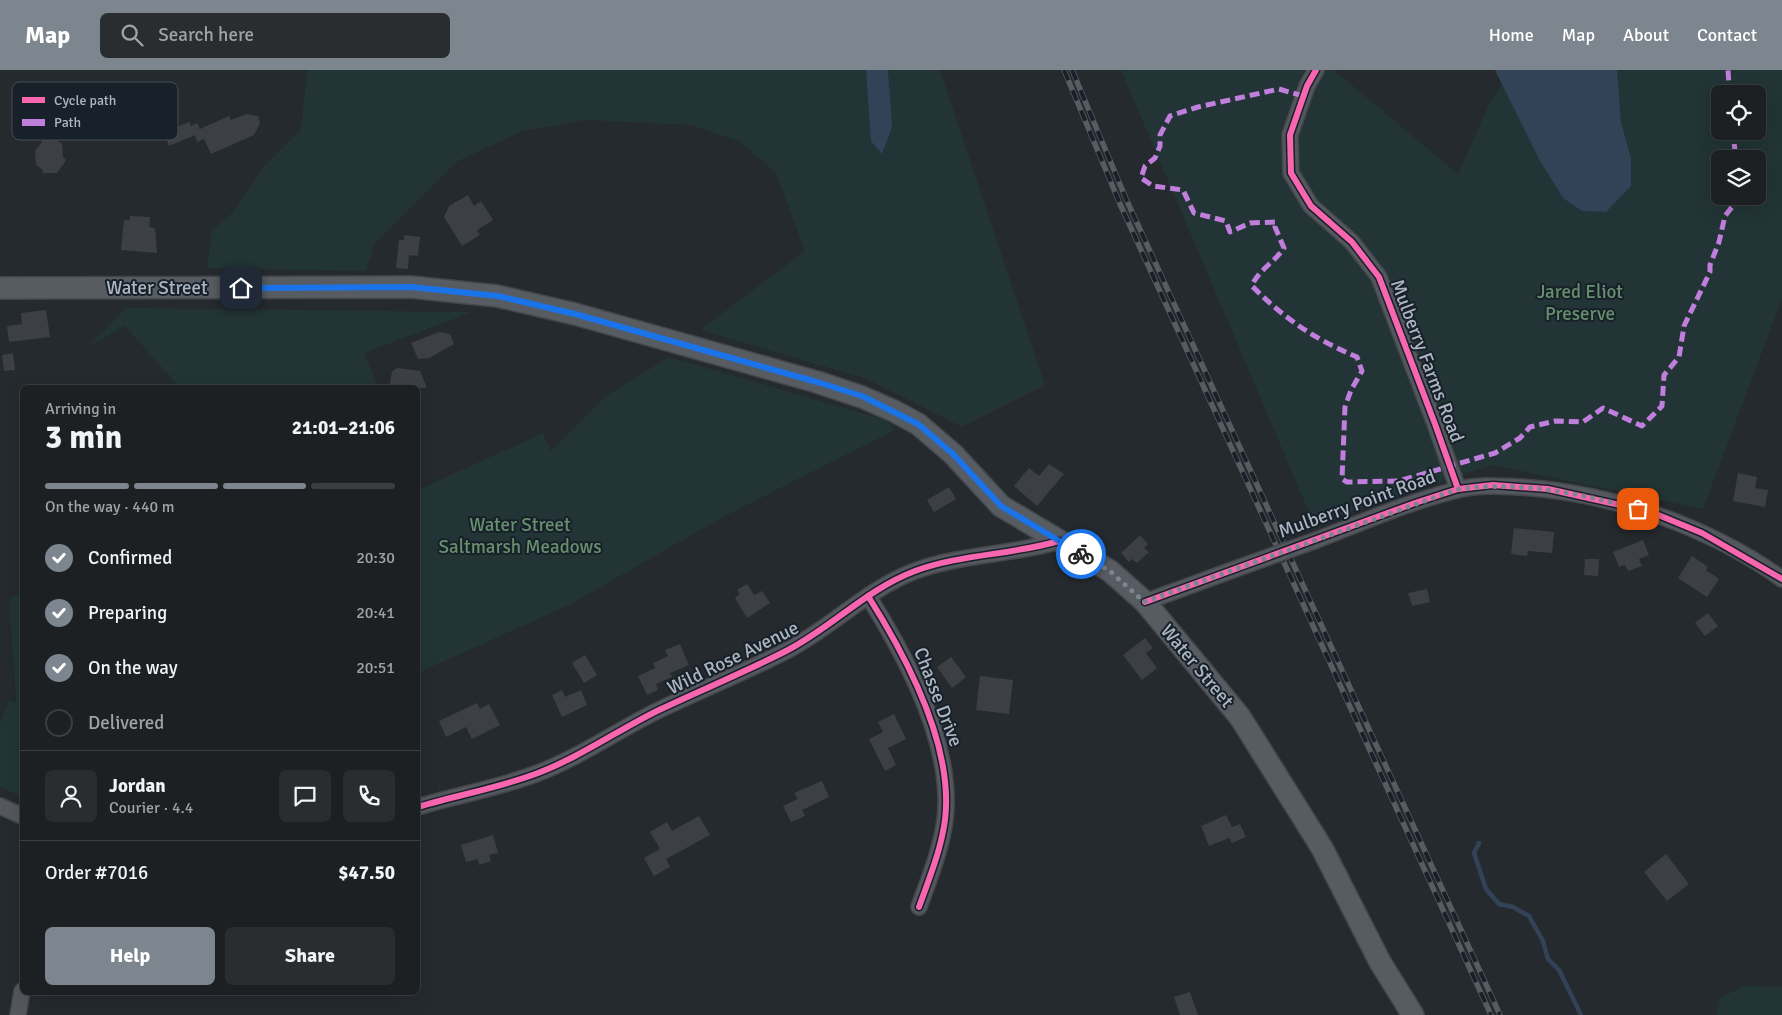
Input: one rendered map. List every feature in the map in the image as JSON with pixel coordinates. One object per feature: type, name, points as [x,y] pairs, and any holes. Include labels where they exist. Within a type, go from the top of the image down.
[{"type":"main road","name":"Water Street","points":[[0,288],[411,287],[498,296],[575,314],[817,382],[862,396],[894,411],[918,424],[953,454],[1001,506],[1110,571],[1144,602],[1240,717],[1322,848],[1380,962],[1413,1015]]},
{"type":"street","name":"Mulberry Farms Road","points":[[1316,70],[1307,86],[1290,135],[1290,173],[1311,206],[1352,242],[1379,277],[1458,489]]},
{"type":"street","name":"Mulberry Point Road","points":[[1144,602],[1458,489],[1493,485],[1548,489],[1651,512],[1702,533],[1782,579]]},
{"type":"street","name":"Wild Rose Avenue","points":[[420,806],[522,778],[563,762],[660,710],[787,650],[823,628],[868,596],[902,576],[933,565],[1059,541]]},
{"type":"street","name":"Chasse Drive","points":[[868,596],[908,669],[924,704],[941,759],[945,790],[945,818],[936,857],[919,907]]},
{"type":"street","points":[[0,806],[20,815]]},
{"type":"street","points":[[18,1015],[21,995]]},
{"type":"green space","points":[[307,70],[882,70],[891,129],[888,70],[940,70],[1045,385],[962,427],[867,379],[700,330],[805,251],[776,173],[739,141],[691,125],[586,120],[522,131],[458,161],[375,243],[366,271],[207,268],[212,230],[233,212],[264,167],[301,130]]},
{"type":"green space","name":"Jared Eliot Preserve","points":[[1121,70],[1334,70],[1458,174],[1491,100],[1507,77],[1504,70],[1782,70],[1782,299],[1703,509],[1492,465],[1314,524]]},
{"type":"green space","points":[[126,308],[472,312],[364,353],[377,385],[177,385],[125,326],[89,346]]},
{"type":"green space","name":"Water Street Saltmarsh Meadows","points":[[669,357],[886,420],[895,430],[723,517],[569,605],[420,672],[420,489],[543,433],[551,451],[606,396]]},
{"type":"green space","points":[[20,592],[20,796],[0,787],[0,722],[9,700],[16,702],[9,599]]},
{"type":"green space","points":[[1744,986],[1782,987],[1782,1015],[1716,1015],[1720,998]]},
{"type":"water","points":[[866,70],[888,70],[892,127],[882,154],[871,141]]},
{"type":"water","points":[[1495,70],[1617,70],[1621,123],[1631,158],[1631,186],[1606,212],[1582,211],[1563,198],[1539,159]]},
{"type":"building","points":[[247,114],[258,116],[260,123],[254,135],[211,154],[204,139],[197,142],[195,135],[169,146],[167,140],[178,140],[178,126],[189,122],[191,126],[197,123],[200,129],[229,116],[231,120]]},
{"type":"building","points":[[40,140],[57,140],[62,144],[63,157],[66,160],[57,173],[43,173],[42,169],[36,165],[35,151],[42,142]]},
{"type":"building","points":[[468,195],[474,206],[481,201],[493,220],[477,230],[480,235],[462,246],[444,217],[449,206]]},
{"type":"building","points":[[130,216],[150,217],[149,227],[155,228],[157,253],[121,250],[124,220],[130,220]]},
{"type":"building","points":[[404,235],[420,237],[418,256],[409,255],[408,269],[396,268],[399,240],[404,240]]},
{"type":"building","points":[[46,310],[50,337],[9,342],[7,326],[22,324],[21,313]]},
{"type":"building","points":[[439,332],[450,334],[454,344],[429,358],[418,359],[411,343]]},
{"type":"building","points":[[13,353],[15,370],[4,371],[2,355]]},
{"type":"building","points":[[397,368],[420,371],[427,388],[420,388],[420,385],[390,385],[392,372]]},
{"type":"building","points":[[1049,464],[1064,474],[1037,506],[1014,486],[1029,468],[1039,476]]},
{"type":"building","points":[[1738,473],[1757,477],[1755,488],[1768,490],[1765,507],[1733,501]]},
{"type":"building","points":[[949,487],[956,499],[934,512],[927,500]]},
{"type":"building","points":[[1514,528],[1554,532],[1552,553],[1528,551],[1527,556],[1511,554]]},
{"type":"building","points":[[1140,535],[1148,544],[1144,548],[1149,552],[1137,563],[1132,559],[1129,562],[1121,553]]},
{"type":"building","points":[[1643,540],[1649,555],[1639,559],[1642,566],[1628,571],[1625,565],[1619,567],[1613,552]]},
{"type":"building","points":[[1692,556],[1708,567],[1706,570],[1719,579],[1707,597],[1678,578]]},
{"type":"building","points":[[1585,559],[1599,559],[1598,576],[1584,575]]},
{"type":"building","points":[[747,584],[754,595],[762,591],[770,603],[747,618],[735,598],[740,594],[737,590]]},
{"type":"building","points":[[1427,589],[1430,602],[1412,606],[1408,593]]},
{"type":"building","points":[[1708,613],[1718,626],[1705,636],[1695,623]]},
{"type":"building","points":[[1145,638],[1153,648],[1146,653],[1157,668],[1142,680],[1123,655]]},
{"type":"building","points":[[680,644],[689,665],[670,673],[672,677],[656,684],[658,690],[647,695],[638,676],[655,668],[653,663],[668,656],[665,650]]},
{"type":"building","points":[[585,655],[597,675],[584,683],[572,663]]},
{"type":"building","points":[[951,657],[966,677],[952,688],[937,667]]},
{"type":"building","points":[[980,676],[1013,680],[1009,714],[976,710]]},
{"type":"building","points":[[562,690],[565,697],[581,690],[587,705],[562,717],[552,695]]},
{"type":"building","points":[[477,703],[480,709],[489,704],[500,725],[472,739],[466,727],[446,737],[439,721]]},
{"type":"building","points":[[894,714],[906,739],[888,748],[896,765],[885,771],[869,739],[883,732],[878,722]]},
{"type":"building","points":[[822,781],[829,797],[802,810],[805,816],[791,822],[783,806],[798,799],[794,793]]},
{"type":"building","points":[[1226,815],[1232,827],[1240,824],[1246,837],[1232,843],[1229,838],[1209,846],[1201,826]]},
{"type":"building","points":[[699,816],[710,835],[666,859],[670,867],[654,876],[644,858],[660,849],[650,832],[667,822],[672,831]]},
{"type":"building","points":[[493,835],[498,853],[489,855],[491,861],[479,865],[478,859],[466,862],[461,845]]},
{"type":"building","points":[[1666,854],[1689,884],[1667,901],[1644,872]]},
{"type":"building","points":[[1190,992],[1198,1015],[1180,1015],[1174,997]]},
{"type":"waterway","points":[[1479,843],[1474,853],[1486,889],[1499,904],[1513,907],[1529,916],[1543,941],[1548,959],[1559,970],[1581,1015]]},
{"type":"railway","points":[[1064,70],[1120,204],[1491,1015]]},
{"type":"railway","points":[[1072,70],[1127,201],[1500,1015]]},
{"type":"marked path","points":[[1728,70],[1729,85]]},
{"type":"marked path","points":[[1303,96],[1279,89],[1198,107],[1170,116],[1160,135],[1160,146],[1155,158],[1145,166],[1141,178],[1153,186],[1183,190],[1194,213],[1226,221],[1230,232],[1250,223],[1276,222],[1275,227],[1284,248],[1262,271],[1252,286],[1301,327],[1327,343],[1357,357],[1362,371],[1351,390],[1345,407],[1342,479],[1347,482],[1398,481],[1416,476],[1495,453],[1520,438],[1530,427],[1555,421],[1583,422],[1603,408],[1642,426],[1662,406],[1664,375],[1679,357],[1684,326],[1710,272],[1710,265],[1719,242],[1725,216],[1732,205]]},
{"type":"marked path","points":[[1734,140],[1735,150]]},
{"type":"cycle path","points":[[1316,70],[1307,86],[1290,135],[1291,173],[1311,206],[1352,242],[1379,277],[1458,489]]},
{"type":"cycle path","points":[[1145,602],[1415,503],[1458,489],[1493,485],[1548,489],[1651,512],[1702,533],[1782,579]]},
{"type":"cycle path","points":[[420,806],[508,783],[554,767],[659,710],[786,651],[881,588],[915,571],[950,561],[1041,546],[1059,541]]},
{"type":"cycle path","points":[[868,596],[897,646],[924,703],[935,732],[942,762],[946,792],[945,820],[938,853],[919,907]]},
{"type":"way so far","points":[[1081,554],[1110,571],[1144,602],[1458,489],[1493,485],[1548,489],[1638,509]]},
{"type":"route","points":[[241,288],[411,287],[498,296],[575,314],[862,396],[918,424],[953,454],[1001,506],[1081,554]]}]
